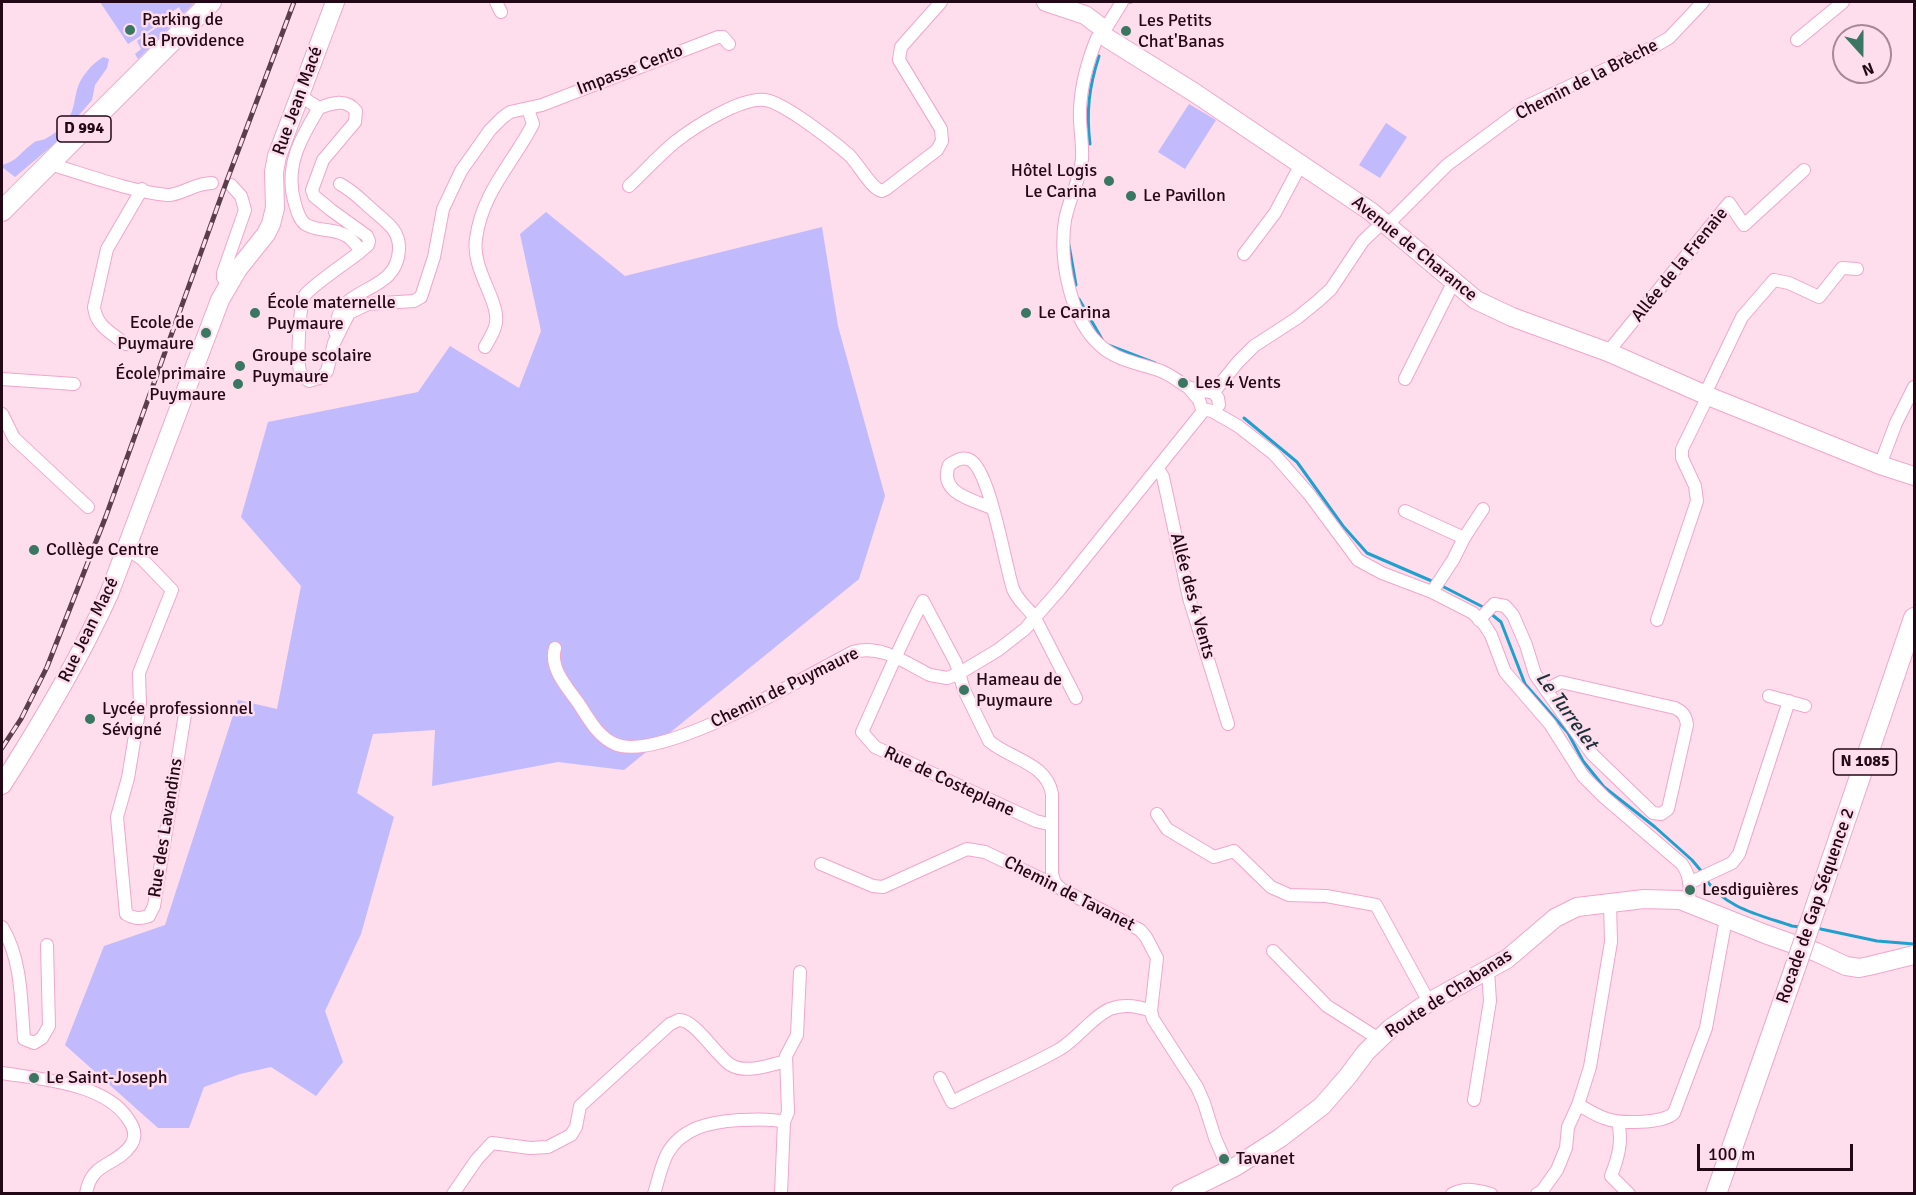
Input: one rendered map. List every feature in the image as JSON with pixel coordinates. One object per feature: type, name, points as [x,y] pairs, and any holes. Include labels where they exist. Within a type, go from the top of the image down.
[{"type":"main road","name":"D 994","points":[[2,211],[211,2]]},
{"type":"main road","name":"Rocade de Gap Séquence 2","points":[[1716,1194],[1914,618]]},
{"type":"street","name":"Rue Jean Macé","points":[[2,785],[94,627],[206,333],[228,284],[271,224],[275,208],[274,172],[277,156],[297,126],[299,95],[336,2]]},
{"type":"street","points":[[629,186],[675,141],[726,110],[749,100],[767,100],[799,117],[835,143],[858,165],[876,189],[882,191],[886,189],[937,150],[942,141],[941,129],[899,60],[901,47],[941,2]]},
{"type":"street","name":"Avenue de Charance","points":[[1046,2],[1077,12],[1101,32],[1341,190],[1476,300],[1512,317],[1608,352],[1706,395],[1880,465],[1914,476]]},
{"type":"street","points":[[1122,2],[1101,32],[1088,63],[1080,108],[1082,144],[1080,169],[1065,222],[1066,270],[1070,293],[1082,320],[1103,348],[1121,358],[1170,375],[1274,454],[1290,471],[1358,560],[1382,573],[1436,586],[1481,618],[1491,635],[1505,672],[1550,724],[1583,776],[1682,864],[1687,871],[1689,883],[1688,902]]},
{"type":"street","name":"Chemin de la Brèche","points":[[1208,402],[1238,362],[1254,346],[1297,318],[1331,289],[1363,241],[1385,224],[1447,165],[1525,107],[1669,38],[1702,2]]},
{"type":"street","points":[[1797,40],[1843,2]]},
{"type":"street","name":"Impasse Cento","points":[[528,109],[718,37],[723,37],[729,44]]},
{"type":"street","points":[[299,95],[319,108]]},
{"type":"street","points":[[340,184],[353,190],[393,227],[398,237],[398,257],[388,276],[343,305],[338,314],[327,371],[322,377],[309,381],[300,372],[299,362],[300,310],[305,295],[361,251],[369,241],[367,236],[314,196],[312,190],[323,160],[355,122],[357,111],[353,107],[338,102],[319,108],[297,126],[290,175],[292,195],[303,223],[313,228],[347,236],[361,251]]},
{"type":"street","points":[[334,343],[350,313],[357,308],[368,304],[414,301],[421,297],[434,257],[443,208],[461,171],[490,130],[502,118],[510,112],[528,109],[533,124],[493,188],[476,238],[477,264],[496,312],[495,327],[484,347]]},
{"type":"street","points":[[50,164],[117,184],[170,195],[201,183],[212,183]]},
{"type":"street","points":[[1244,254],[1275,213],[1301,164]]},
{"type":"street","name":"Allée de la Frenaie","points":[[1608,352],[1729,203],[1744,225],[1804,170]]},
{"type":"street","points":[[228,284],[223,278],[223,273],[245,210],[241,196],[231,185]]},
{"type":"street","points":[[126,344],[100,325],[94,307],[107,249],[142,189]]},
{"type":"street","points":[[1657,620],[1697,501],[1695,486],[1682,458],[1682,449],[1742,317],[1774,280],[1789,283],[1819,297],[1842,268],[1857,269]]},
{"type":"street","points":[[1405,379],[1453,283]]},
{"type":"street","points":[[2,379],[74,384]]},
{"type":"street","points":[[1880,465],[1896,423],[1914,387]]},
{"type":"street","points":[[958,674],[1013,640],[1035,618],[1158,469],[1208,402]]},
{"type":"street","points":[[2,414],[14,438],[88,507]]},
{"type":"street","name":"Avenue de Charance","points":[[1880,465],[1914,487]]},
{"type":"street","name":"Allée des 4 Vents","points":[[1158,469],[1163,477],[1189,598],[1228,724]]},
{"type":"street","points":[[992,508],[1013,589],[1017,598],[1027,606],[1035,618],[1076,698]]},
{"type":"street","points":[[1436,586],[1483,509]]},
{"type":"street","points":[[1405,511],[1464,538]]},
{"type":"street","name":"Rue des Lavandins","points":[[126,548],[142,559],[172,590],[139,673],[140,705],[128,778],[117,817],[126,914],[131,917],[140,919],[149,916],[154,906],[185,714]]},
{"type":"street","points":[[895,657],[922,601],[956,663],[958,674],[989,741],[1038,769],[1050,784],[1052,874],[1055,883]]},
{"type":"street","points":[[1481,618],[1493,606],[1499,604],[1505,606],[1513,615],[1535,674],[1546,690],[1592,754],[1653,813],[1661,814],[1668,809],[1687,725],[1683,712],[1675,708],[1561,681],[1546,690]]},
{"type":"street","name":"Chemin de Puymaure","points":[[555,648],[553,660],[559,674],[601,735],[615,744],[632,748],[656,744],[702,728],[853,652],[872,649],[895,657],[938,678],[958,674]]},
{"type":"street","name":"Rue de Costeplane","points":[[895,657],[862,732],[875,747],[1036,821],[1052,825]]},
{"type":"street","points":[[1769,696],[1805,705]]},
{"type":"street","points":[[1689,883],[1731,863],[1738,854],[1789,701]]},
{"type":"street","points":[[1157,814],[1167,829],[1214,857],[1234,851],[1271,887],[1289,895],[1326,896],[1376,905],[1429,1002]]},
{"type":"street","name":"Chemin de Tavanet","points":[[820,864],[873,886],[883,887],[892,885],[968,849],[976,849],[1055,883],[1060,889],[1140,930],[1146,937],[1157,958],[1151,1011]]},
{"type":"street","name":"Route de Chabanas","points":[[1180,1194],[1229,1170],[1280,1138],[1322,1106],[1379,1039],[1408,1015],[1488,971],[1508,958],[1555,918],[1570,910],[1654,899],[1680,900],[1816,952],[1846,966],[1859,968],[1914,955]]},
{"type":"street","points":[[1537,1194],[1542,1191],[1557,1170],[1566,1148],[1568,1127],[1578,1105],[1590,1067],[1609,953],[1610,903]]},
{"type":"street","points":[[1578,1105],[1603,1118],[1618,1122],[1660,1119],[1674,1113],[1706,1028],[1726,919]]},
{"type":"street","points":[[2,927],[13,949],[24,1039],[34,1043],[42,1038],[49,1026],[47,945]]},
{"type":"street","points":[[1273,951],[1327,1006],[1379,1039]]},
{"type":"street","points":[[1474,1100],[1490,1001],[1488,971]]},
{"type":"street","points":[[782,1194],[784,1122],[788,1112],[786,1056],[796,1035],[800,972]]},
{"type":"street","points":[[940,1078],[952,1102],[1060,1048],[1108,1010],[1127,1006],[1151,1011],[1153,1019],[1197,1087],[1229,1170]]},
{"type":"street","points":[[453,1194],[477,1159],[492,1143],[530,1148],[548,1147],[571,1135],[576,1127],[580,1106],[670,1024],[679,1020],[694,1027],[732,1066],[764,1067],[786,1061]]},
{"type":"street","points":[[2,1073],[71,1084],[111,1102],[126,1116],[134,1131],[134,1139],[130,1147],[92,1175],[86,1194]]},
{"type":"street","points":[[654,1194],[667,1154],[693,1129],[717,1122],[772,1119],[784,1122]]},
{"type":"street","points":[[1618,1122],[1621,1134],[1618,1158],[1611,1176],[1629,1194]]},
{"type":"street","points":[[1452,1194],[1465,1189],[1473,1189],[1491,1194]]},
{"type":"shaded area","name":"Parking de la Providence","points":[[100,2],[195,2],[138,59],[135,54],[141,49],[137,41],[181,11],[179,7],[166,16],[167,19],[128,44]]},
{"type":"shaded area","points":[[103,57],[109,59],[107,68],[95,85],[92,100],[53,145],[15,177],[2,167],[65,124],[71,113],[81,80]]},
{"type":"shaded area","points":[[1189,104],[1216,120],[1185,169],[1158,152]]},
{"type":"shaded area","points":[[1386,123],[1407,137],[1380,178],[1359,165]]},
{"type":"shaded area","points":[[546,212],[625,276],[822,227],[838,326],[885,496],[859,579],[624,770],[558,762],[432,786],[435,730],[373,734],[357,793],[394,817],[361,934],[325,1011],[343,1062],[316,1096],[271,1067],[240,1074],[204,1087],[189,1128],[158,1128],[65,1045],[104,946],[165,925],[238,700],[277,709],[301,586],[241,517],[268,422],[418,392],[450,346],[519,388],[541,331],[520,234]]},
{"type":"waterway","name":"Le Turrelet","points":[[1090,144],[1089,100],[1099,56]]},
{"type":"waterway","name":"Le Turrelet","points":[[1069,245],[1076,285]]},
{"type":"waterway","name":"Le Turrelet","points":[[1079,299],[1103,341]]},
{"type":"waterway","name":"Le Turrelet","points":[[1108,345],[1155,363]]},
{"type":"waterway","name":"Le Turrelet","points":[[1244,418],[1297,462],[1343,526],[1367,553],[1434,582]]},
{"type":"waterway","name":"Le Turrelet","points":[[1440,585],[1485,608]]},
{"type":"waterway","name":"Le Turrelet","points":[[1490,613],[1501,622],[1525,684],[1568,733],[1583,761],[1604,787],[1655,827],[1702,872]]},
{"type":"waterway","name":"Le Turrelet","points":[[1705,878],[1722,897],[1732,903],[1755,914],[1800,927]]},
{"type":"waterway","name":"Le Turrelet","points":[[1816,928],[1877,941],[1914,944]]},
{"type":"railway","points":[[2,748],[21,719],[47,667],[106,516],[294,2]]},
{"type":"place","name":"Parking de la Providence","points":[[130,30]]},
{"type":"place","name":"Les Petits Chat'Banas","points":[[1126,31]]},
{"type":"place","name":"Hôtel Logis Le Carina","points":[[1109,181]]},
{"type":"place","name":"Le Pavillon","points":[[1131,196]]},
{"type":"place","name":"École maternelle Puymaure","points":[[255,313]]},
{"type":"place","name":"Le Carina","points":[[1026,313]]},
{"type":"place","name":"Ecole de Puymaure","points":[[206,333]]},
{"type":"place","name":"Groupe scolaire Puymaure","points":[[240,366]]},
{"type":"place","name":"Les 4 Vents","points":[[1183,383]]},
{"type":"place","name":"École primaire Puymaure","points":[[238,384]]},
{"type":"place","name":"Collège Centre","points":[[34,550]]},
{"type":"place","name":"Hameau de Puymaure","points":[[964,690]]},
{"type":"place","name":"Lycée professionnel Sévigné","points":[[90,719]]},
{"type":"place","name":"Lesdiguières","points":[[1690,890]]},
{"type":"place","name":"Le Saint-Joseph","points":[[34,1078]]},
{"type":"place","name":"Tavanet","points":[[1224,1159]]}]
